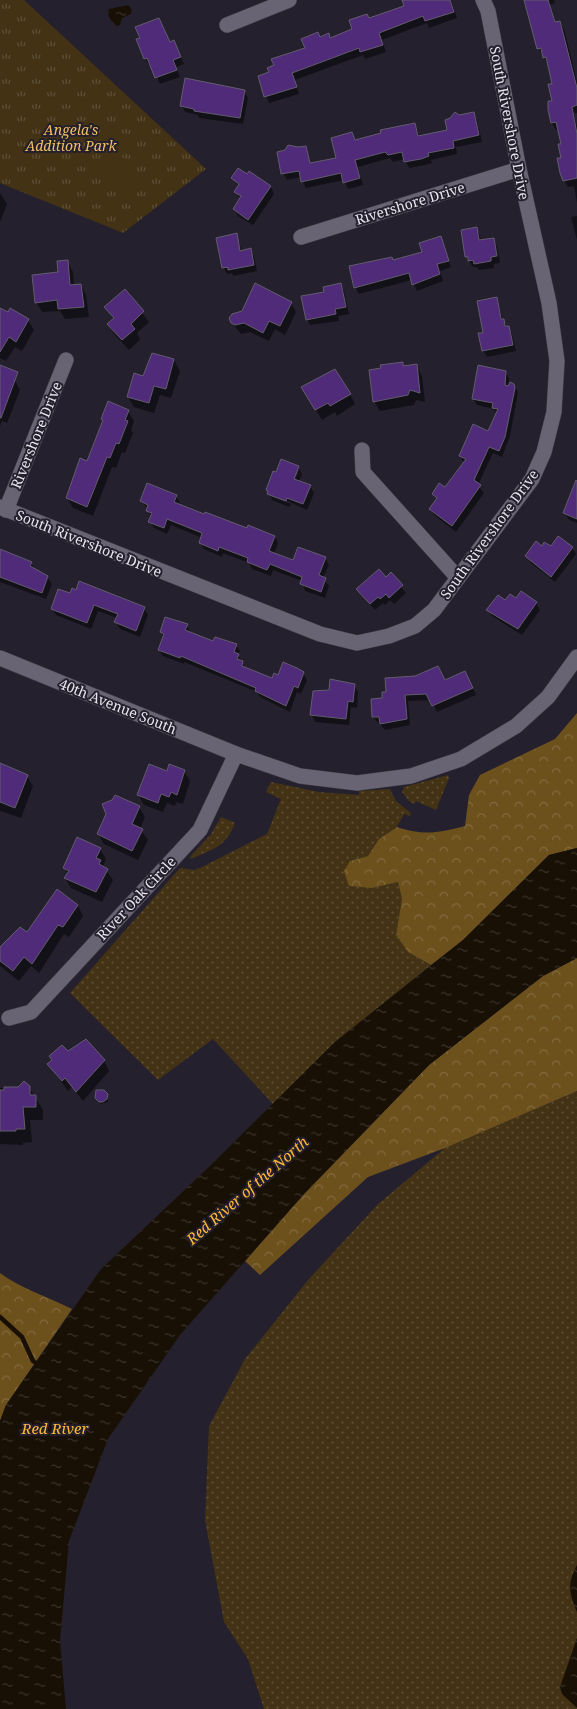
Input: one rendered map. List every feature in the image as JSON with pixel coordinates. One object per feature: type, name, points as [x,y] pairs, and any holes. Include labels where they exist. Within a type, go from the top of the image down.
[{"type":"street","points":[[227,25],[289,0]]},
{"type":"street","name":"South Rivershore Drive","points":[[3,509],[320,634],[357,643],[389,636],[415,626],[434,610],[532,479],[544,452],[554,412],[556,361],[549,303],[519,169],[488,11],[483,0]]},
{"type":"street","name":"Rivershore Drive","points":[[301,236],[519,169]]},
{"type":"street","name":"Rivershore Drive","points":[[3,509],[66,360]]},
{"type":"street","points":[[362,450],[363,472],[458,578]]},
{"type":"street","name":"40th Avenue South","points":[[0,658],[236,754],[300,776],[358,783],[411,776],[461,759],[516,726],[548,697],[577,657]]},
{"type":"street","name":"River Oak Circle","points":[[8,1018],[30,1012],[200,830],[236,754]]},
{"type":"green space","name":"Angela's Addition Park","points":[[0,0],[24,0],[206,169],[123,233],[0,183]]},
{"type":"green space","points":[[115,148],[140,177],[121,194],[96,165]]},
{"type":"green space","points":[[577,713],[577,848],[549,855],[463,940],[431,965],[408,952],[396,935],[402,899],[398,882],[372,888],[349,886],[344,871],[350,861],[368,856],[379,839],[397,827],[415,832],[431,832],[465,826],[469,795],[480,775],[555,739]]},
{"type":"green space","points":[[448,775],[449,778],[436,810],[416,801],[414,804],[402,792],[404,787]]},
{"type":"green space","points":[[271,782],[319,792],[359,795],[359,791],[390,789],[396,801],[411,813],[410,816],[404,814],[397,827],[379,839],[368,856],[350,861],[372,888],[398,882],[402,899],[396,935],[408,952],[431,965],[335,1042],[273,1104],[213,1039],[158,1080],[70,993],[180,868],[194,870],[202,867],[267,834],[281,799],[266,792]]},
{"type":"green space","points":[[221,817],[235,823],[227,837],[212,850],[191,859],[190,857],[211,834]]},
{"type":"green space","points":[[577,958],[577,1091],[445,1148],[368,1177],[260,1275],[245,1261],[304,1194],[429,1065],[543,976]]},
{"type":"green space","points":[[577,1091],[577,1709],[264,1709],[248,1659],[224,1622],[205,1520],[209,1426],[245,1359],[308,1280],[378,1204],[445,1148]]},
{"type":"green space","points":[[0,1273],[26,1288],[72,1309],[6,1405],[0,1421]]},
{"type":"water","points":[[128,5],[132,10],[131,14],[122,18],[120,25],[116,26],[109,17],[109,9]]},
{"type":"water","name":"Red River","points":[[577,848],[577,958],[543,976],[429,1065],[304,1194],[180,1335],[108,1439],[69,1541],[60,1641],[66,1709],[0,1709],[0,1421],[6,1405],[101,1269],[212,1164],[335,1042],[463,940],[549,855]]},
{"type":"water","points":[[577,1565],[577,1612],[572,1600],[570,1583]]},
{"type":"water","points":[[577,1638],[577,1708],[562,1694],[560,1687]]},
{"type":"building","points":[[402,0],[450,0],[454,12],[425,21],[423,16],[379,33],[383,45],[360,52],[359,48],[292,73],[297,87],[264,97],[258,76],[269,72],[267,68],[274,65],[271,59],[305,48],[301,39],[318,32],[320,37],[329,33],[330,38],[352,29],[349,20],[367,14],[369,18],[404,6]]},
{"type":"building","points":[[524,0],[548,0],[555,22],[560,21],[577,88],[577,105],[572,107],[577,134],[577,178],[563,181],[560,173],[557,158],[561,158],[558,144],[561,144],[556,122],[551,123],[548,110],[548,101],[552,101],[548,84],[552,84],[546,57],[543,58],[541,48],[537,49]]},
{"type":"building","points":[[159,18],[170,42],[174,40],[181,57],[173,60],[177,70],[155,78],[147,58],[144,59],[136,39],[140,38],[135,27]]},
{"type":"building","points":[[185,78],[245,90],[240,118],[194,111],[194,109],[180,106]]},
{"type":"building","points":[[455,112],[459,115],[474,112],[479,135],[453,141],[454,148],[428,153],[429,156],[421,159],[404,162],[402,152],[388,155],[385,152],[355,160],[360,178],[343,183],[341,173],[301,182],[299,171],[281,174],[277,152],[285,150],[288,145],[306,146],[310,163],[336,158],[331,138],[352,132],[355,140],[381,133],[380,130],[415,123],[418,136],[447,130],[445,120],[450,118]]},
{"type":"building","points":[[238,168],[247,174],[249,171],[271,186],[248,220],[233,209],[241,196],[234,192],[239,184],[231,178]]},
{"type":"building","points":[[477,227],[479,240],[494,238],[497,256],[491,257],[491,261],[474,264],[473,260],[468,261],[468,257],[465,257],[461,230]]},
{"type":"building","points":[[237,233],[240,251],[251,248],[254,265],[228,270],[228,267],[222,268],[216,238]]},
{"type":"building","points":[[441,236],[449,261],[437,264],[440,274],[412,285],[409,273],[354,288],[349,266],[392,257],[393,260],[422,252],[419,243]]},
{"type":"building","points":[[68,260],[70,285],[81,284],[84,307],[58,309],[57,300],[35,303],[32,275],[58,272],[57,261]]},
{"type":"building","points":[[255,283],[292,302],[280,326],[269,321],[263,333],[244,323],[235,325],[231,323],[229,318],[232,314],[242,311]]},
{"type":"building","points":[[341,283],[346,307],[335,309],[336,314],[306,320],[301,296],[324,292],[323,287]]},
{"type":"building","points":[[125,289],[144,311],[131,324],[135,329],[122,340],[107,324],[114,318],[104,307]]},
{"type":"building","points":[[497,297],[501,319],[504,319],[505,326],[509,326],[513,345],[482,351],[478,333],[483,333],[477,301]]},
{"type":"building","points":[[0,308],[8,312],[10,308],[29,319],[16,342],[9,337],[0,352]]},
{"type":"building","points":[[152,353],[174,359],[166,389],[154,386],[149,403],[127,397],[134,373],[143,376]]},
{"type":"building","points":[[403,362],[403,366],[417,364],[420,393],[410,390],[408,395],[373,402],[369,370],[381,368],[380,365]]},
{"type":"building","points":[[0,365],[18,372],[1,418],[0,418]]},
{"type":"building","points":[[478,365],[506,371],[505,385],[508,386],[510,382],[514,384],[515,388],[505,437],[499,451],[489,447],[474,480],[481,485],[452,526],[429,509],[437,498],[432,494],[439,483],[445,487],[466,459],[459,456],[473,424],[488,431],[498,409],[492,408],[493,403],[472,399]]},
{"type":"building","points":[[335,369],[351,394],[330,406],[328,403],[315,410],[301,387]]},
{"type":"building","points":[[108,401],[129,410],[125,420],[128,421],[119,444],[116,443],[110,458],[107,457],[87,507],[66,498],[80,458],[87,461],[103,420],[101,419]]},
{"type":"building","points":[[281,459],[299,466],[294,479],[311,485],[303,504],[287,498],[286,501],[267,494],[268,491],[266,490],[273,471],[276,472]]},
{"type":"building","points":[[577,481],[577,519],[563,513]]},
{"type":"building","points":[[147,483],[177,495],[174,502],[247,528],[248,525],[275,536],[269,551],[293,560],[298,547],[326,557],[319,575],[326,578],[321,592],[300,584],[302,577],[270,564],[267,570],[247,562],[248,558],[219,547],[218,551],[199,543],[202,533],[167,519],[164,528],[148,522],[152,513],[146,511],[148,505],[140,501]]},
{"type":"building","points":[[558,536],[573,547],[551,577],[525,556],[536,541],[542,546],[544,542],[551,546]]},
{"type":"building","points":[[0,549],[32,562],[30,566],[48,576],[42,593],[0,577]]},
{"type":"building","points":[[379,569],[386,577],[391,572],[403,585],[389,598],[386,594],[380,599],[378,597],[370,604],[356,589]]},
{"type":"building","points":[[79,581],[145,607],[136,631],[114,622],[118,614],[94,605],[87,623],[51,609],[58,589],[70,593],[72,588],[76,590]]},
{"type":"building","points":[[521,591],[537,602],[518,629],[486,610],[498,595],[505,600],[510,594],[516,598]]},
{"type":"building","points":[[165,617],[188,624],[185,630],[213,641],[215,637],[237,644],[234,652],[239,654],[237,659],[243,661],[242,666],[272,678],[274,673],[278,675],[283,662],[297,668],[304,672],[298,688],[294,686],[286,706],[255,691],[256,688],[181,656],[180,658],[158,650],[164,634],[160,632]]},
{"type":"building","points":[[438,666],[445,680],[465,671],[473,688],[432,706],[426,694],[405,695],[407,719],[380,724],[379,717],[372,717],[371,699],[382,698],[382,692],[386,692],[385,678],[415,676]]},
{"type":"building","points":[[330,679],[355,684],[353,702],[348,701],[346,719],[310,715],[313,691],[329,690]]},
{"type":"building","points":[[0,763],[28,775],[15,808],[0,802]]},
{"type":"building","points":[[149,764],[167,771],[169,764],[185,770],[177,795],[171,792],[169,797],[161,794],[158,803],[137,795]]},
{"type":"building","points":[[115,795],[140,806],[132,824],[143,829],[132,851],[97,834],[106,814],[102,804],[112,800]]},
{"type":"building","points":[[77,837],[101,848],[96,858],[101,860],[99,864],[108,869],[96,892],[64,878],[69,871],[63,868]]},
{"type":"building","points":[[57,889],[78,905],[63,927],[58,925],[32,964],[24,957],[13,971],[0,961],[0,947],[20,927],[27,932]]},
{"type":"building","points":[[86,1039],[105,1060],[76,1092],[65,1078],[62,1081],[47,1064],[52,1060],[49,1056],[62,1045],[68,1051]]},
{"type":"building","points":[[24,1081],[30,1086],[30,1095],[36,1095],[36,1107],[23,1107],[25,1129],[0,1131],[0,1090],[4,1090],[4,1087],[18,1087]]},
{"type":"building","points":[[96,1090],[104,1090],[108,1094],[107,1099],[99,1102],[95,1098]]},
{"type":"waterway","points":[[0,1317],[22,1337],[33,1361],[39,1365]]},
{"type":"water label","name":"Red River of the North","points":[[247,1190]]}]
